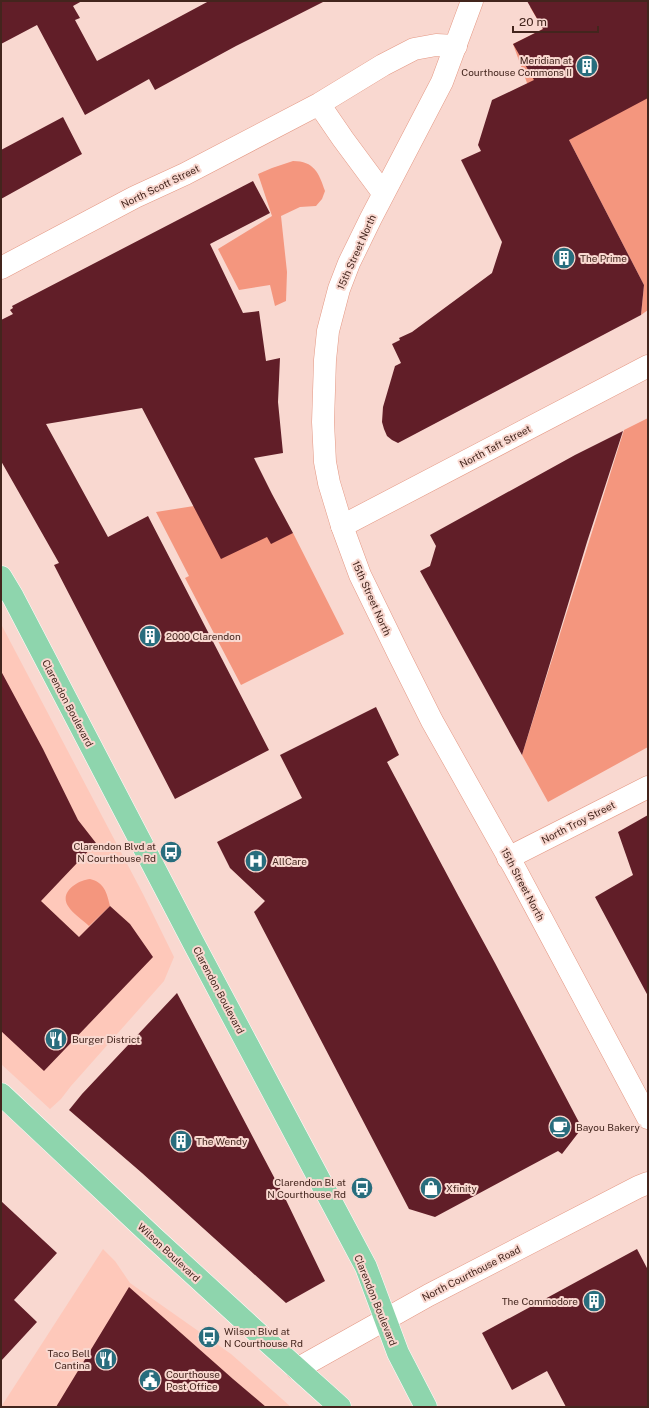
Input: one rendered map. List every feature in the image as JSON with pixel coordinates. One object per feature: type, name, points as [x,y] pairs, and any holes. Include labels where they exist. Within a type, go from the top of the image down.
[{"type":"main road","name":"Clarendon Boulevard","points":[[1,577],[13,597],[366,1267],[398,1353],[426,1407]]},
{"type":"main road","name":"Wilson Boulevard","points":[[1,1094],[153,1237],[340,1407]]},
{"type":"street","name":"15th Street North","points":[[472,1],[442,82],[359,241],[339,289],[326,345],[323,422],[325,462],[329,482],[342,526],[360,575],[418,694],[648,1118]]},
{"type":"street","name":"North Scott Street","points":[[1,268],[135,197],[199,167],[319,104],[383,65],[414,49],[436,45],[456,46]]},
{"type":"street","points":[[319,104],[383,193]]},
{"type":"street","name":"North Taft Street","points":[[342,526],[648,366]]},
{"type":"street","name":"North Troy Street","points":[[508,858],[648,787]]},
{"type":"street","name":"North Courthouse Road","points":[[297,1369],[385,1318],[648,1183]]},
{"type":"shaded area","name":"Meridian at Courthouse Commons II","points":[[542,1],[648,1],[648,310],[641,315],[644,285],[569,140],[539,87],[527,83],[513,44],[543,29],[530,7]]},
{"type":"shaded area","points":[[293,161],[306,163],[315,169],[325,191],[322,199],[316,206],[300,207],[281,216],[287,272],[286,301],[275,306],[270,285],[239,290],[218,249],[272,216],[258,174]]},
{"type":"shaded area","points":[[648,418],[648,747],[548,802],[522,755],[624,430]]},
{"type":"shaded area","points":[[194,506],[267,537],[293,533],[344,634],[241,685],[185,578],[189,576],[156,512]]},
{"type":"shaded area","points":[[1,624],[143,894],[174,957],[164,981],[61,1099],[50,1109],[1,1064]]},
{"type":"shaded area","points":[[90,879],[95,880],[102,885],[110,906],[89,926],[70,909],[66,901],[66,896],[75,884]]},
{"type":"shaded area","points":[[103,1249],[115,1261],[130,1283],[231,1354],[291,1407],[1,1407]]},
{"type":"building","points":[[1,1],[82,1],[73,6],[80,18],[75,20],[97,61],[209,1],[325,1],[236,46],[155,90],[149,79],[85,115],[37,25],[1,44]]},
{"type":"building","name":"The Prime","points":[[527,1],[648,1],[648,98],[569,140],[644,285],[641,315],[398,443],[387,436],[382,422],[383,407],[395,366],[401,363],[392,344],[400,340],[399,338],[412,332],[492,273],[502,242],[461,160],[481,151],[478,145],[492,100],[534,80],[513,44],[543,29]]},
{"type":"building","points":[[63,117],[82,154],[1,199],[1,150]]},
{"type":"building","points":[[253,181],[270,213],[210,244],[243,313],[259,311],[266,361],[280,358],[278,402],[283,453],[254,458],[293,533],[271,544],[267,537],[221,559],[142,408],[46,424],[108,537],[148,516],[269,750],[175,799],[54,565],[59,563],[1,461],[1,320],[13,314],[10,310],[13,308],[12,306]]},
{"type":"building","points":[[623,431],[587,542],[522,755],[420,571],[430,566],[436,546],[430,535],[575,455]]},
{"type":"building","points":[[1,671],[43,749],[78,820],[96,843],[41,901],[79,937],[110,906],[130,924],[153,957],[44,1071],[1,1031]]},
{"type":"building","points":[[376,707],[399,755],[387,762],[582,1128],[562,1154],[558,1151],[435,1217],[409,1209],[254,912],[265,901],[230,868],[217,842],[302,798],[280,755]]},
{"type":"building","points":[[648,815],[648,996],[595,897],[633,875],[618,832]]},
{"type":"building","name":"The Wendy","points":[[177,993],[285,1198],[325,1281],[286,1303],[142,1173],[69,1110],[82,1094]]},
{"type":"building","points":[[1,1201],[57,1253],[14,1300],[37,1322],[1,1361]]},
{"type":"building","name":"The Commodore","points":[[637,1249],[648,1270],[648,1407],[566,1407],[547,1371],[512,1390],[482,1333]]},
{"type":"building","points":[[129,1287],[233,1379],[266,1407],[56,1407]]},
{"type":"place","name":"Meridian at Courthouse Commons II","points":[[587,66]]},
{"type":"place","name":"The Prime","points":[[564,258]]},
{"type":"place","name":"2000 Clarendon","points":[[150,636]]},
{"type":"place","name":"Clarendon Blvd at N Courthouse Rd","points":[[171,852]]},
{"type":"place","name":"AllCare","points":[[256,861]]},
{"type":"place","name":"Burger District","points":[[56,1039]]},
{"type":"place","name":"Bayou Bakery","points":[[560,1127]]},
{"type":"place","name":"The Wendy","points":[[181,1141]]},
{"type":"place","name":"Clarendon Bl at N Courthouse Rd","points":[[362,1188]]},
{"type":"place","name":"Xfinity","points":[[431,1188]]},
{"type":"place","name":"The Commodore","points":[[594,1301]]},
{"type":"place","name":"Wilson Blvd at N Courthouse Rd","points":[[209,1337]]},
{"type":"place","name":"Taco Bell Cantina","points":[[106,1359]]},
{"type":"place","name":"Courthouse Post Office","points":[[150,1380]]}]
